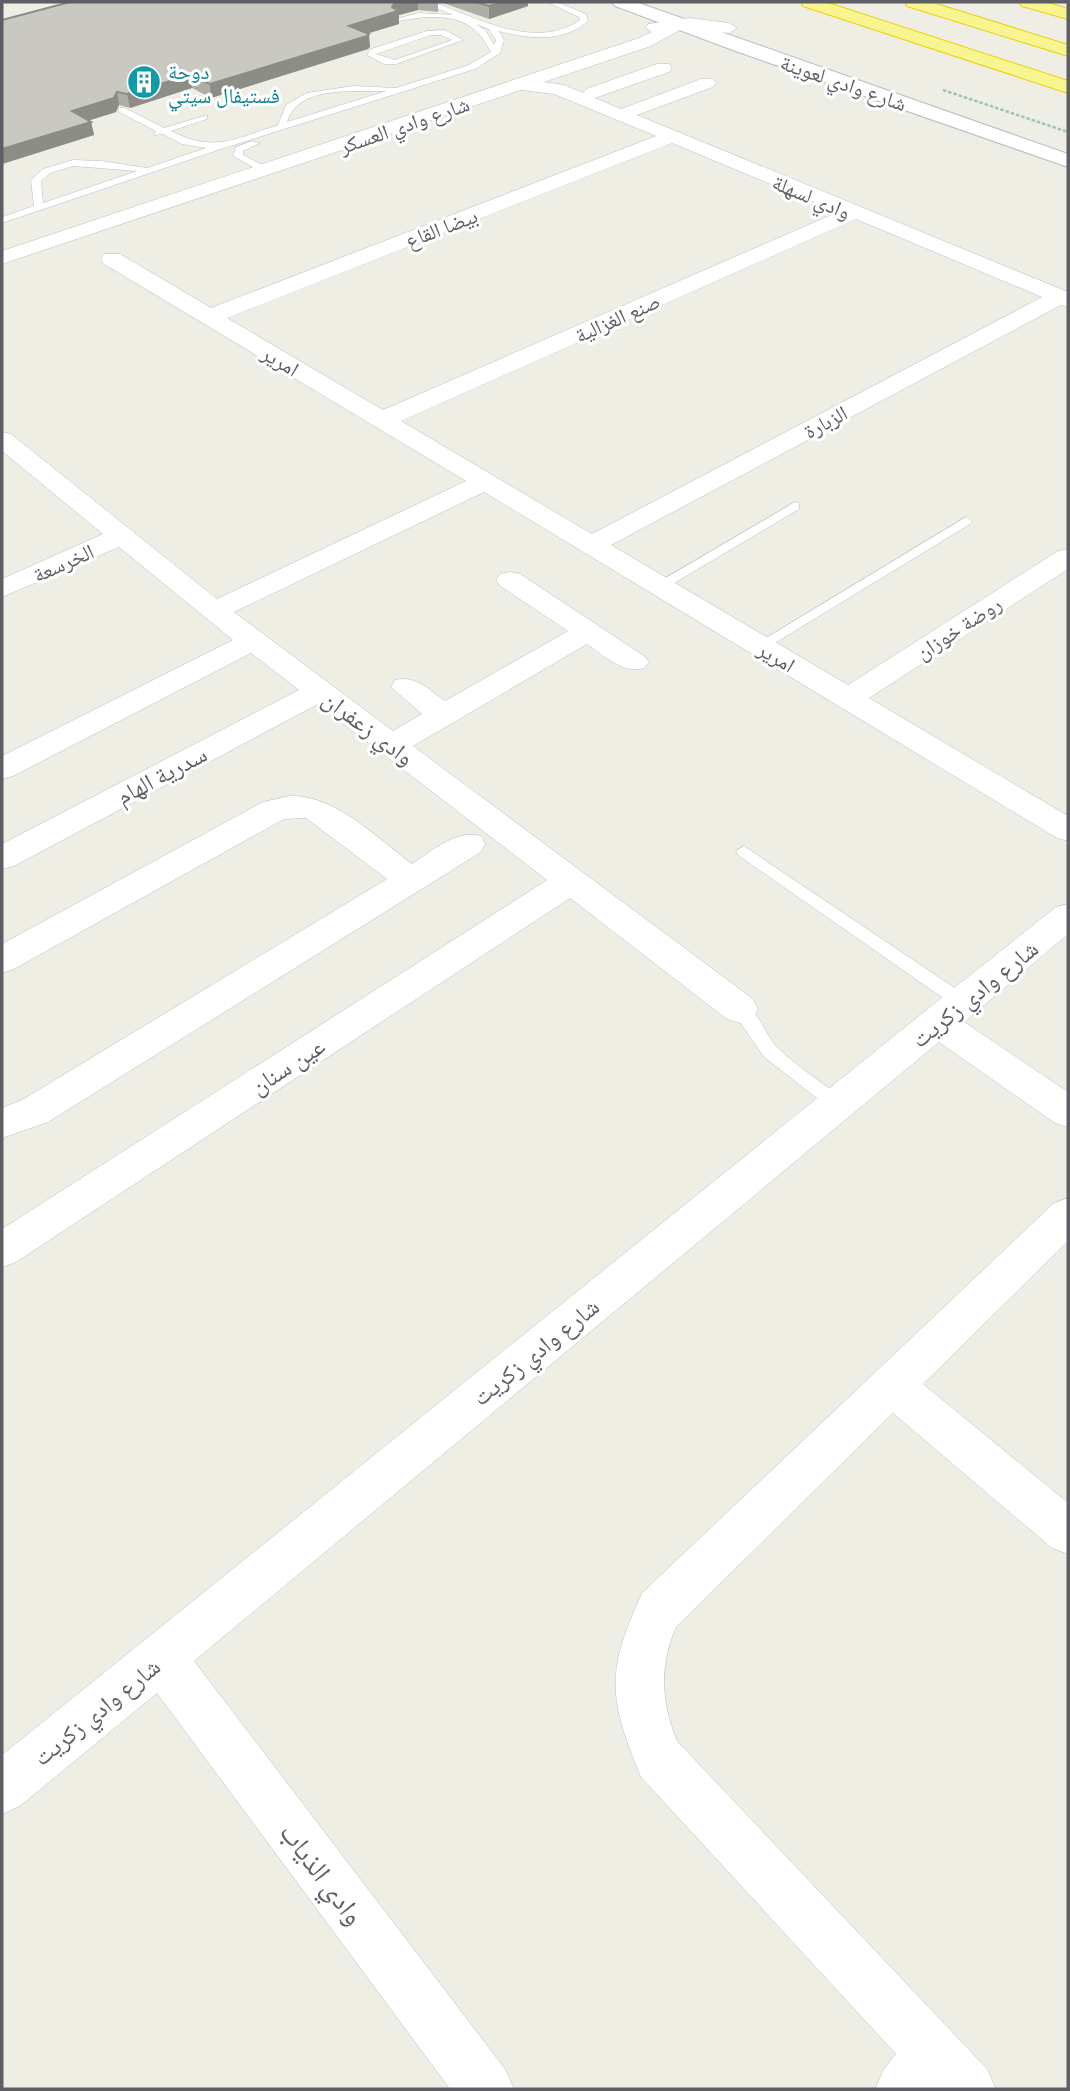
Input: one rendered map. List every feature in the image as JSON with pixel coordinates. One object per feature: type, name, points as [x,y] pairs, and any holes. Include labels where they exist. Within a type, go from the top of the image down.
[{"type":"highway","points":[[809,2],[1068,87]]},
{"type":"highway","points":[[915,2],[1068,51]]},
{"type":"highway","points":[[1028,2],[1068,14]]},
{"type":"main road","name":"شارع وادي لعوينة","points":[[619,2],[678,24],[722,32],[1068,146]]},
{"type":"main road","points":[[619,2],[646,19],[648,26],[643,38],[722,32]]},
{"type":"main road","name":"شارع وادي لعوينة","points":[[656,2],[722,32],[1068,161]]},
{"type":"street","points":[[656,2],[674,13],[678,24]]},
{"type":"street","name":"شارع وادي العسكر","points":[[2,258],[126,217],[255,165],[519,85],[553,82],[643,38],[658,26],[678,24]]},
{"type":"street","name":"شارع وادي العسكر","points":[[255,165],[265,158],[306,150],[643,38]]},
{"type":"street","points":[[592,93],[663,68]]},
{"type":"street","points":[[633,79],[673,96]]},
{"type":"street","name":"وادي لسهلة","points":[[553,82],[621,115],[1064,298]]},
{"type":"street","points":[[621,115],[707,83]]},
{"type":"street","name":"بيضا القاع","points":[[209,317],[673,136]]},
{"type":"street","name":"صنع الغزالية","points":[[382,420],[853,213]]},
{"type":"street","name":"امرير","points":[[112,259],[1068,830]]},
{"type":"street","name":"الزبارة","points":[[592,545],[1064,298]]},
{"type":"street","name":"وادي زعفران","points":[[2,439],[214,611],[740,1009]]},
{"type":"street","points":[[214,611],[485,482]]},
{"type":"street","name":"الخرسعة","points":[[2,589],[123,536]]},
{"type":"street","name":"روضة خوزان","points":[[848,698],[1068,557]]},
{"type":"street","points":[[510,580],[634,662]]},
{"type":"street","points":[[392,744],[588,631]]},
{"type":"street","points":[[2,769],[253,641]]},
{"type":"street","points":[[406,687],[443,715]]},
{"type":"street","name":"سدرية الهام","points":[[2,858],[320,691]]},
{"type":"street","points":[[2,960],[284,807],[317,810],[411,880]]},
{"type":"street","points":[[2,1123],[12,1122],[35,1111],[469,844]]},
{"type":"street","name":"عين سنان","points":[[2,1250],[572,880]]},
{"type":"street","name":"شارع وادي زكريت","points":[[2,1788],[1068,916]]},
{"type":"street","points":[[950,1012],[1068,1112]]},
{"type":"street","points":[[935,2077],[659,1759],[642,1721],[637,1681],[643,1644],[659,1610],[1068,1215]]},
{"type":"street","points":[[892,1384],[1068,1532]]},
{"type":"street","name":"وادي الذياب","points":[[161,1658],[485,2089]]},
{"type":"lane","points":[[427,2],[492,27],[521,34],[543,35],[569,29],[584,21],[583,16],[576,11],[551,2]]},
{"type":"lane","points":[[398,19],[429,14],[453,18],[480,30],[496,53]]},
{"type":"lane","points":[[415,21],[459,40],[390,62],[371,54],[438,32]]},
{"type":"lane","points":[[2,220],[177,160],[481,64],[496,53],[500,40],[492,27]]},
{"type":"lane","points":[[416,55],[426,60]]},
{"type":"lane","points":[[437,64],[458,72]]},
{"type":"lane","points":[[281,128],[286,111],[295,102],[362,80]]},
{"type":"lane","points":[[339,89],[408,89]]},
{"type":"lane","points":[[122,110],[190,144],[221,146]]},
{"type":"lane","points":[[177,160],[177,150],[155,137],[162,131],[204,117]]},
{"type":"lane","points":[[255,165],[238,154],[239,149],[304,126],[315,117]]},
{"type":"lane","points":[[39,207],[36,180],[51,169],[86,163],[151,169]]},
{"type":"lane","points":[[2,210],[21,214]]},
{"type":"lane","points":[[659,586],[795,506]]},
{"type":"lane","points":[[760,646],[966,520]]},
{"type":"lane","points":[[744,851],[950,1012]]},
{"type":"lane","points":[[740,1009],[770,1052],[837,1104]]},
{"type":"building","name":"دوحة فستيفال سيتي","points":[[70,2],[402,2],[392,7],[398,11],[349,26],[369,34],[367,36],[210,84],[190,75],[127,94],[117,92],[114,98],[72,111],[91,122],[2,149],[2,20]]},
{"type":"building","points":[[476,2],[504,2],[489,6]]},
{"type":"place","name":"دوحة فستيفال سيتي","points":[[144,82]]}]
